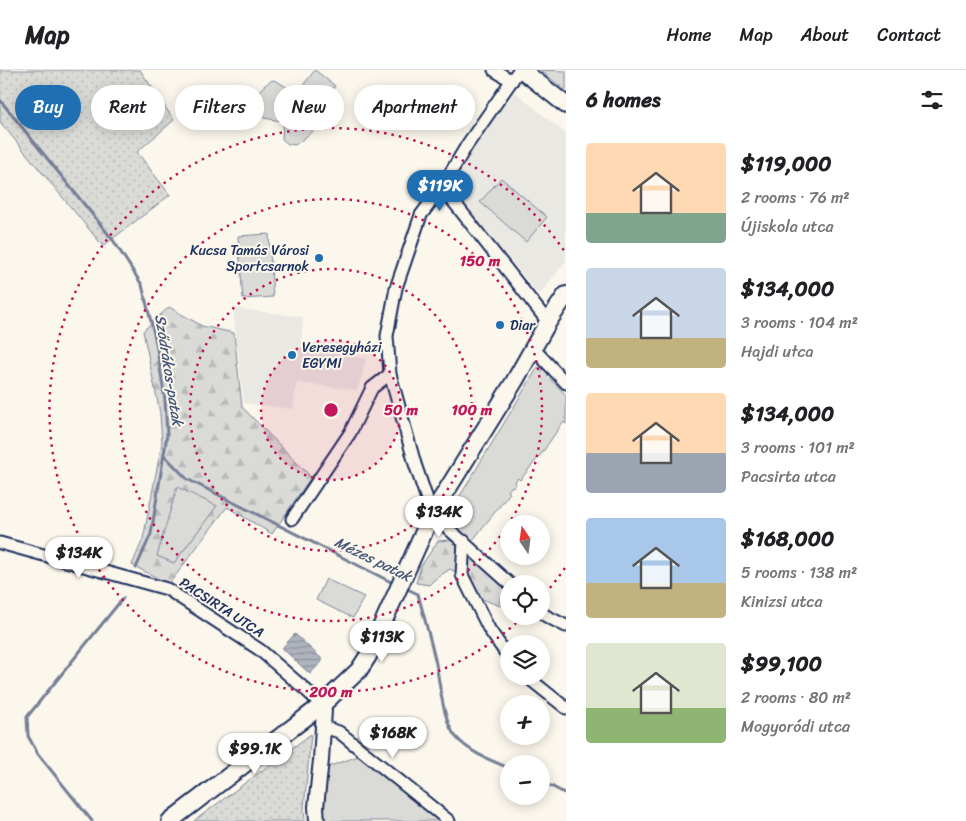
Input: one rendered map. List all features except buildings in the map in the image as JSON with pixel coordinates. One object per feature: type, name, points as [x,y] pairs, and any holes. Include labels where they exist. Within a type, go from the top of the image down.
[{"type":"main road","points":[[518,74],[566,105]]},
{"type":"main road","points":[[170,821],[323,707],[359,670],[368,656],[432,514],[514,382],[548,322],[566,296]]},
{"type":"street","points":[[494,70],[518,74],[467,145],[442,187],[421,215],[396,288],[387,336],[390,374],[415,464],[432,514],[500,575]]},
{"type":"street","points":[[442,187],[548,322]]},
{"type":"street","points":[[533,348],[566,383]]},
{"type":"street","points":[[292,519],[350,433],[372,388],[390,374]]},
{"type":"street","points":[[464,541],[462,575],[489,629],[500,645]]},
{"type":"street","name":"PACSIRTA UTCA","points":[[0,543],[167,589],[260,650],[323,707]]},
{"type":"street","points":[[550,618],[566,626]]},
{"type":"street","points":[[537,685],[566,708]]},
{"type":"street","points":[[318,821],[316,807],[323,707]]},
{"type":"street","points":[[323,728],[339,732],[449,821]]},
{"type":"shaded area","points":[[515,92],[566,134],[566,261],[539,295],[452,189],[465,155]]},
{"type":"shaded area","name":"Veresegyházi EGYMI","points":[[233,308],[303,317],[301,346],[366,359],[357,390],[297,383],[293,409],[244,403]]},
{"type":"shaded area","points":[[295,634],[323,660],[310,674],[282,648]]},
{"type":"green space","points":[[0,70],[140,70],[150,85],[91,85],[91,130],[162,130],[137,152],[170,195],[103,246],[0,122]]},
{"type":"green space","points":[[315,70],[334,85],[303,85]]},
{"type":"green space","points":[[540,70],[566,71],[566,91]]},
{"type":"green space","points":[[273,80],[284,85],[274,85],[274,120],[264,118],[265,85]]},
{"type":"green space","points":[[165,107],[174,120],[165,128]]},
{"type":"green space","points":[[283,130],[315,130],[295,145],[288,144],[282,139]]},
{"type":"green space","points":[[501,178],[547,217],[526,242],[480,202]]},
{"type":"green space","points":[[269,234],[273,297],[243,299],[238,236]]},
{"type":"green space","points":[[169,307],[202,326],[234,333],[242,407],[311,477],[272,534],[227,507],[169,584],[132,565],[143,539],[162,443],[160,413],[143,331]]},
{"type":"green space","points":[[538,367],[566,395],[566,424],[563,422],[542,453],[520,480],[518,478],[513,487],[508,491],[510,493],[472,541],[446,519]]},
{"type":"green space","points":[[177,487],[217,506],[174,563],[157,556]]},
{"type":"green space","points":[[450,540],[476,556],[500,578],[500,606],[482,599],[470,579],[450,569],[429,585],[416,583],[421,566],[438,541]]},
{"type":"green space","points":[[326,579],[364,597],[353,618],[316,600]]},
{"type":"green space","points":[[311,734],[304,808],[305,821],[194,821]]},
{"type":"green space","points":[[361,755],[438,820],[324,821],[325,768]]},
{"type":"waterway","name":"Sződrákos-patak","points":[[0,100],[113,240],[142,285],[156,342],[165,400],[167,435],[151,534],[136,568]]},
{"type":"waterway","name":"Mézes patak","points":[[164,455],[187,479],[395,584]]},
{"type":"waterway","name":"Mézes patak","points":[[405,588],[418,594],[434,655],[445,713],[452,730],[456,737],[474,752],[500,764]]},
{"type":"waterway","name":"Sződrákos-patak","points":[[92,821],[38,754],[28,736],[27,717],[123,598]]},
{"type":"waterway","name":"Mézes patak","points":[[550,786],[566,794]]},
{"type":"place","name":"Kucsa Tamás Városi Sportcsarnok","points":[[319,258]]},
{"type":"place","name":"Diar","points":[[500,325]]},
{"type":"place","name":"Veresegyházi EGYMI","points":[[292,355]]}]
